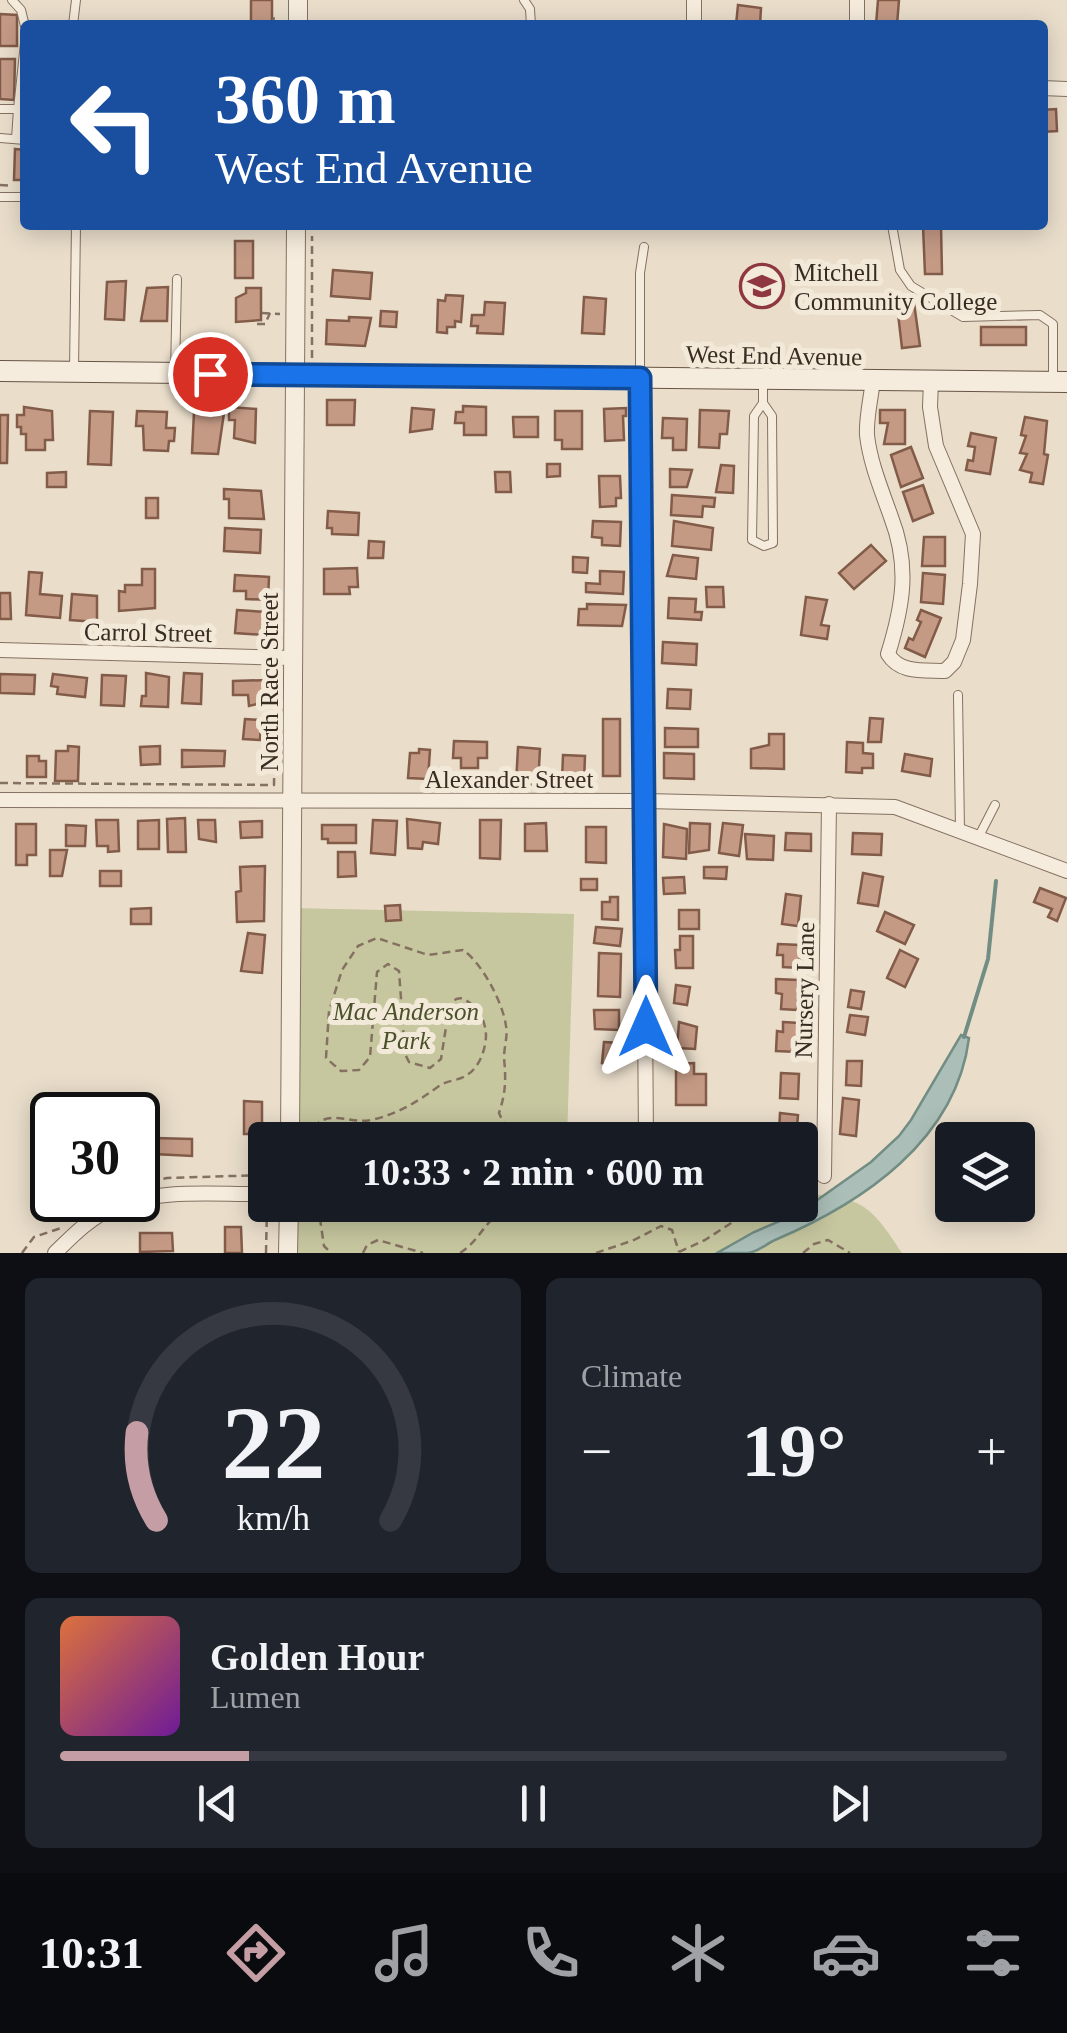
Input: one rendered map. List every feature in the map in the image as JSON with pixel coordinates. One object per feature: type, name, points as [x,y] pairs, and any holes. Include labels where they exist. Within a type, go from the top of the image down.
[{"type":"main road","name":"West End Avenue","points":[[0,371],[1060,382]]},
{"type":"street","name":"North Race Street","points":[[290,1122],[293,800],[285,660],[296,230]]},
{"type":"street","points":[[640,378],[646,1122]]},
{"type":"street","points":[[872,380],[867,434],[881,492],[893,521],[904,580],[902,608],[888,654],[893,663],[904,668],[945,671],[954,662],[962,640],[972,534],[936,446],[930,407],[932,381]]},
{"type":"street","name":"Carrol Street","points":[[0,650],[285,660]]},
{"type":"street","name":"Alexander Street","points":[[0,800],[646,802],[894,807],[1067,870]]},
{"type":"street","name":"Nursery Lane","points":[[824,1176],[829,804]]},
{"type":"street","points":[[55,1253],[88,1223],[116,1206],[147,1198],[248,1195]]},
{"type":"street","points":[[288,1253],[289,1222]]},
{"type":"lane","points":[[20,90],[20,129]]},
{"type":"lane","points":[[0,109],[18,109]]},
{"type":"lane","points":[[74,372],[76,230]]},
{"type":"lane","points":[[893,230],[900,270],[911,286],[963,316],[1040,315],[1053,324],[1060,382]]},
{"type":"lane","points":[[640,378],[640,272],[644,247]]},
{"type":"lane","points":[[175,373],[177,279]]},
{"type":"lane","points":[[763,403],[772,416],[773,522],[773,543],[764,546],[752,540],[754,416],[763,403],[764,380]]},
{"type":"lane","points":[[958,695],[960,831]]},
{"type":"lane","points":[[978,838],[995,804]]},
{"type":"path","points":[[273,20],[274,14]]},
{"type":"path","points":[[312,230],[312,360]]},
{"type":"path","points":[[262,313],[282,314]]},
{"type":"path","points":[[257,324],[265,324],[270,314]]},
{"type":"path","points":[[0,783],[274,785],[285,660]]},
{"type":"path","points":[[319,1122],[328,1116],[366,1122],[408,1108],[442,1082],[466,1076],[483,1054],[486,1040],[482,1016],[462,998],[449,1008],[441,1059],[430,1068],[409,1062],[405,1054],[400,971],[388,964],[376,972],[370,1056],[359,1070],[341,1071],[332,1066],[326,1058],[325,1034],[342,970],[358,946],[377,938],[428,956],[463,950],[472,956],[488,980],[506,1026],[507,1090],[499,1112],[503,1122]]},
{"type":"path","points":[[160,1179],[248,1176]]},
{"type":"path","points":[[265,1222],[266,1253]]},
{"type":"path","points":[[320,1222],[324,1246],[331,1253]]},
{"type":"path","points":[[460,1253],[470,1247],[488,1222]]},
{"type":"path","points":[[596,1253],[661,1226],[672,1230],[678,1253],[733,1222]]},
{"type":"path","points":[[22,1253],[34,1237],[61,1228]]},
{"type":"path","points":[[363,1253],[367,1245],[378,1240],[424,1253]]},
{"type":"path","points":[[804,1253],[814,1244],[828,1240],[850,1253]]},
{"type":"green space","name":"Mac Anderson Park","points":[[292,908],[574,914],[568,1122],[289,1122]]},
{"type":"green space","points":[[818,1195],[862,1205],[881,1223],[902,1253],[287,1253],[288,1222],[818,1222]]},
{"type":"water","points":[[961,1035],[969,1038],[960,1075],[945,1108],[925,1137],[871,1187],[818,1219],[818,1200],[871,1162],[911,1120]]},
{"type":"water","points":[[778,1222],[813,1222],[759,1250],[717,1253]]},
{"type":"building","points":[[251,0],[272,0],[272,20],[251,20]]},
{"type":"building","points":[[878,0],[899,0],[897,20],[876,20]]},
{"type":"building","points":[[738,5],[761,8],[760,20],[736,20]]},
{"type":"building","points":[[0,14],[17,15],[17,46],[0,46]]},
{"type":"building","points":[[0,59],[15,59],[14,100],[0,99]]},
{"type":"building","points":[[1056,109],[1057,131],[1048,132],[1048,110]]},
{"type":"building","points":[[15,149],[20,150],[20,180],[14,180]]},
{"type":"building","points":[[923,230],[941,230],[942,274],[925,274]]},
{"type":"building","points":[[235,241],[253,241],[253,278],[235,278]]},
{"type":"building","points":[[333,270],[372,273],[370,299],[331,296]]},
{"type":"building","points":[[126,281],[124,320],[105,319],[107,282]]},
{"type":"building","points":[[168,287],[167,321],[141,321],[147,288]]},
{"type":"building","points":[[246,288],[261,288],[261,320],[236,322],[236,298],[246,293]]},
{"type":"building","points":[[446,295],[463,296],[461,322],[447,327],[447,333],[437,332],[438,300],[445,301]]},
{"type":"building","points":[[584,297],[606,299],[604,334],[582,333]]},
{"type":"building","points":[[485,302],[505,303],[503,334],[477,333],[478,326],[471,326],[472,315],[484,315]]},
{"type":"building","points":[[914,303],[920,346],[902,348],[897,305]]},
{"type":"building","points":[[381,311],[397,312],[396,327],[380,326]]},
{"type":"building","points":[[349,317],[371,318],[365,346],[326,344],[327,320],[349,321]]},
{"type":"building","points":[[981,327],[1026,327],[1026,345],[981,345]]},
{"type":"building","points":[[327,400],[355,400],[354,425],[327,425]]},
{"type":"building","points":[[463,406],[486,407],[486,435],[464,435],[464,423],[455,423],[456,412],[463,412]]},
{"type":"building","points":[[24,407],[52,411],[53,440],[45,440],[45,450],[26,450],[26,434],[21,434],[21,427],[17,427],[17,415],[24,415]]},
{"type":"building","points":[[229,407],[256,409],[255,443],[234,438],[235,420],[229,420]]},
{"type":"building","points":[[412,408],[434,410],[432,429],[410,432]]},
{"type":"building","points":[[626,408],[624,440],[605,441],[604,409]]},
{"type":"building","points":[[700,410],[729,411],[727,434],[720,434],[719,448],[699,447]]},
{"type":"building","points":[[880,410],[905,410],[905,444],[884,444],[888,423],[880,423]]},
{"type":"building","points":[[90,411],[113,412],[111,465],[88,464]]},
{"type":"building","points":[[137,411],[167,412],[166,428],[175,428],[168,451],[144,450],[143,426],[136,426]]},
{"type":"building","points":[[555,411],[582,411],[582,449],[562,449],[562,440],[555,440]]},
{"type":"building","points":[[194,412],[224,413],[218,454],[192,453]]},
{"type":"building","points":[[0,415],[8,415],[7,463],[0,463]]},
{"type":"building","points":[[513,417],[538,417],[538,437],[514,437]]},
{"type":"building","points":[[1025,417],[1047,421],[1044,454],[1048,455],[1043,484],[1030,482],[1032,473],[1020,470],[1027,454],[1020,453],[1026,436],[1021,435]]},
{"type":"building","points":[[663,418],[687,419],[686,450],[673,450],[673,438],[662,438]]},
{"type":"building","points":[[971,433],[996,438],[990,474],[966,470],[968,460],[973,461],[975,447],[968,446]]},
{"type":"building","points":[[911,447],[923,478],[901,487],[891,455]]},
{"type":"building","points":[[547,464],[560,464],[560,476],[547,477]]},
{"type":"building","points":[[721,465],[734,466],[733,493],[716,492]]},
{"type":"building","points":[[670,469],[692,470],[687,487],[670,487]]},
{"type":"building","points":[[66,472],[66,487],[47,487],[47,473]]},
{"type":"building","points":[[495,472],[510,472],[511,492],[496,492]]},
{"type":"building","points":[[599,476],[620,476],[621,498],[616,498],[616,506],[600,507]]},
{"type":"building","points":[[923,485],[933,513],[913,521],[903,492]]},
{"type":"building","points":[[224,489],[261,491],[264,519],[229,518],[229,499],[224,499]]},
{"type":"building","points":[[672,495],[715,498],[714,507],[703,506],[702,517],[671,515]]},
{"type":"building","points":[[146,498],[158,498],[158,518],[146,518]]},
{"type":"building","points":[[328,511],[359,513],[358,535],[332,534],[332,528],[327,528]]},
{"type":"building","points":[[593,521],[621,522],[620,546],[602,545],[602,538],[592,537]]},
{"type":"building","points":[[674,521],[713,528],[711,550],[672,546]]},
{"type":"building","points":[[225,528],[261,530],[260,553],[224,551]]},
{"type":"building","points":[[924,537],[945,537],[945,566],[922,566]]},
{"type":"building","points":[[369,541],[384,542],[383,558],[368,558]]},
{"type":"building","points":[[871,545],[886,561],[854,589],[839,573]]},
{"type":"building","points":[[673,555],[698,558],[696,579],[667,576]]},
{"type":"building","points":[[573,557],[588,558],[587,573],[573,572]]},
{"type":"building","points":[[357,568],[358,587],[349,587],[350,594],[324,594],[324,569]]},
{"type":"building","points":[[142,569],[155,569],[155,608],[119,611],[119,591],[125,592],[125,585],[142,585]]},
{"type":"building","points":[[600,571],[624,572],[623,594],[586,592],[586,583],[600,584]]},
{"type":"building","points":[[29,572],[42,573],[40,594],[62,596],[60,618],[26,615]]},
{"type":"building","points":[[923,573],[945,575],[943,604],[921,602]]},
{"type":"building","points":[[235,575],[269,577],[268,600],[246,599],[246,591],[234,591]]},
{"type":"building","points":[[706,587],[723,587],[724,607],[707,607]]},
{"type":"building","points":[[0,593],[10,593],[11,619],[0,619]]},
{"type":"building","points":[[72,594],[97,596],[97,622],[70,620]]},
{"type":"building","points":[[806,597],[827,600],[821,625],[829,626],[827,639],[801,635]]},
{"type":"building","points":[[669,598],[696,599],[695,612],[702,612],[701,620],[668,618]]},
{"type":"building","points":[[587,604],[626,605],[622,626],[578,625],[579,609],[587,609]]},
{"type":"building","points":[[237,610],[267,612],[265,635],[235,633]]},
{"type":"building","points":[[921,610],[941,618],[925,657],[905,648],[921,622],[917,620]]},
{"type":"building","points":[[663,642],[697,644],[696,665],[662,663]]},
{"type":"building","points":[[146,673],[169,677],[168,707],[141,706],[142,696],[146,696]]},
{"type":"building","points":[[184,673],[202,674],[201,704],[182,703]]},
{"type":"building","points":[[0,674],[35,675],[34,694],[0,693]]},
{"type":"building","points":[[53,674],[87,678],[85,697],[57,694],[58,687],[51,686]]},
{"type":"building","points":[[102,675],[126,676],[124,706],[101,705]]},
{"type":"building","points":[[269,680],[270,701],[249,706],[248,695],[233,695],[233,681]]},
{"type":"building","points":[[668,689],[691,690],[690,709],[667,708]]},
{"type":"building","points":[[870,718],[883,719],[881,742],[868,742]]},
{"type":"building","points":[[245,719],[261,720],[260,740],[243,739]]},
{"type":"building","points":[[603,719],[620,719],[620,776],[603,776]]},
{"type":"building","points":[[665,728],[698,729],[698,747],[665,747]]},
{"type":"building","points":[[769,734],[784,734],[784,769],[751,768],[751,749],[769,745]]},
{"type":"building","points":[[454,741],[487,742],[487,758],[478,758],[478,768],[461,768],[461,758],[453,758]]},
{"type":"building","points":[[847,742],[863,743],[863,753],[873,754],[873,768],[862,768],[862,773],[846,772]]},
{"type":"building","points":[[68,746],[79,747],[78,781],[55,781],[56,751],[68,751]]},
{"type":"building","points":[[160,746],[160,764],[141,765],[140,747]]},
{"type":"building","points":[[518,747],[540,749],[538,785],[516,784]]},
{"type":"building","points":[[419,749],[430,750],[428,779],[408,778],[410,753],[419,753]]},
{"type":"building","points":[[182,750],[225,751],[224,766],[182,767]]},
{"type":"building","points":[[664,753],[694,754],[694,779],[664,778]]},
{"type":"building","points":[[905,754],[932,759],[930,776],[902,771]]},
{"type":"building","points":[[563,755],[585,756],[584,782],[562,781]]},
{"type":"building","points":[[27,756],[39,756],[39,761],[46,761],[46,777],[27,777]]},
{"type":"building","points":[[185,818],[186,852],[168,852],[167,819]]},
{"type":"building","points":[[407,819],[440,823],[438,844],[423,842],[422,849],[408,848]]},
{"type":"building","points":[[96,820],[118,820],[119,851],[108,852],[108,846],[97,846]]},
{"type":"building","points":[[159,820],[159,849],[138,849],[138,821]]},
{"type":"building","points":[[198,820],[215,820],[216,842],[199,839]]},
{"type":"building","points":[[373,820],[397,821],[395,855],[371,853]]},
{"type":"building","points":[[480,820],[501,820],[500,859],[480,858]]},
{"type":"building","points":[[262,821],[262,837],[241,838],[240,822]]},
{"type":"building","points":[[546,823],[547,851],[525,851],[525,824]]},
{"type":"building","points":[[690,823],[710,824],[709,850],[689,853]]},
{"type":"building","points":[[723,823],[743,825],[739,856],[719,853]]},
{"type":"building","points":[[16,824],[36,824],[36,855],[27,855],[27,865],[16,865]]},
{"type":"building","points":[[664,824],[687,829],[686,859],[663,857]]},
{"type":"building","points":[[66,825],[86,826],[85,846],[66,846]]},
{"type":"building","points":[[322,825],[356,825],[356,843],[328,843],[328,839],[322,839]]},
{"type":"building","points":[[586,827],[606,827],[606,863],[586,862]]},
{"type":"building","points":[[786,833],[811,834],[811,851],[785,850]]},
{"type":"building","points":[[853,833],[882,834],[881,855],[852,854]]},
{"type":"building","points":[[745,834],[774,836],[773,860],[747,859]]},
{"type":"building","points":[[50,850],[67,850],[62,876],[50,876]]},
{"type":"building","points":[[338,852],[355,852],[356,876],[338,877]]},
{"type":"building","points":[[265,866],[264,921],[237,922],[240,867]]},
{"type":"building","points":[[704,867],[727,867],[726,879],[704,878]]},
{"type":"building","points":[[100,871],[121,871],[121,886],[100,886]]},
{"type":"building","points":[[863,873],[883,877],[878,906],[858,903]]},
{"type":"building","points":[[684,877],[685,893],[664,894],[663,878]]},
{"type":"building","points":[[581,879],[597,879],[597,890],[581,890]]},
{"type":"building","points":[[1040,888],[1066,898],[1057,921],[1048,917],[1052,909],[1034,902]]},
{"type":"building","points":[[786,894],[801,896],[798,926],[782,924]]},
{"type":"building","points":[[610,897],[618,897],[618,920],[602,919],[602,902],[610,902]]},
{"type":"building","points":[[400,905],[401,920],[386,921],[385,906]]},
{"type":"building","points":[[151,908],[151,924],[131,924],[131,909]]},
{"type":"building","points":[[679,910],[699,910],[699,929],[679,929]]},
{"type":"building","points":[[885,912],[914,925],[905,944],[877,931]]},
{"type":"building","points":[[596,927],[622,929],[620,946],[594,943]]},
{"type":"building","points":[[248,933],[265,935],[262,973],[241,971]]},
{"type":"building","points":[[680,936],[693,936],[693,968],[676,968],[675,950],[680,950]]},
{"type":"building","points":[[778,944],[800,945],[799,968],[783,967],[783,955],[777,955]]},
{"type":"building","points":[[900,950],[918,959],[905,987],[887,978]]},
{"type":"building","points":[[599,953],[621,954],[620,997],[598,996]]},
{"type":"building","points":[[776,979],[798,980],[797,1010],[781,1009],[782,994],[776,993]]},
{"type":"building","points":[[676,985],[690,987],[687,1005],[674,1003]]},
{"type":"building","points":[[851,990],[864,992],[861,1009],[848,1007]]},
{"type":"building","points":[[594,1010],[619,1010],[619,1030],[595,1029]]},
{"type":"building","points":[[850,1015],[868,1017],[865,1035],[847,1032]]},
{"type":"building","points":[[679,1022],[697,1027],[695,1049],[677,1048]]},
{"type":"building","points":[[783,1022],[799,1023],[798,1052],[776,1051],[777,1031],[783,1032]]},
{"type":"building","points":[[604,1042],[621,1043],[620,1064],[602,1063]]},
{"type":"building","points":[[847,1061],[862,1061],[861,1086],[846,1085]]},
{"type":"building","points":[[694,1063],[694,1074],[706,1074],[706,1105],[676,1105],[676,1064]]},
{"type":"building","points":[[781,1073],[799,1074],[798,1099],[780,1098]]},
{"type":"building","points":[[843,1098],[859,1100],[856,1136],[840,1134]]},
{"type":"building","points":[[244,1101],[262,1102],[262,1122],[248,1122],[248,1134],[244,1134]]},
{"type":"building","points":[[780,1113],[798,1115],[797,1122],[780,1122]]},
{"type":"building","points":[[160,1138],[192,1139],[192,1156],[160,1154]]},
{"type":"building","points":[[225,1227],[241,1227],[242,1253],[225,1253]]},
{"type":"building","points":[[140,1233],[172,1233],[173,1251],[140,1252]]},
{"type":"waterway","points":[[964,1037],[988,959],[996,881]]},
{"type":"place","name":"Mitchell Community College","points":[[762,286]]},
{"type":"route","points":[[210,374],[640,378],[646,1027]]}]
